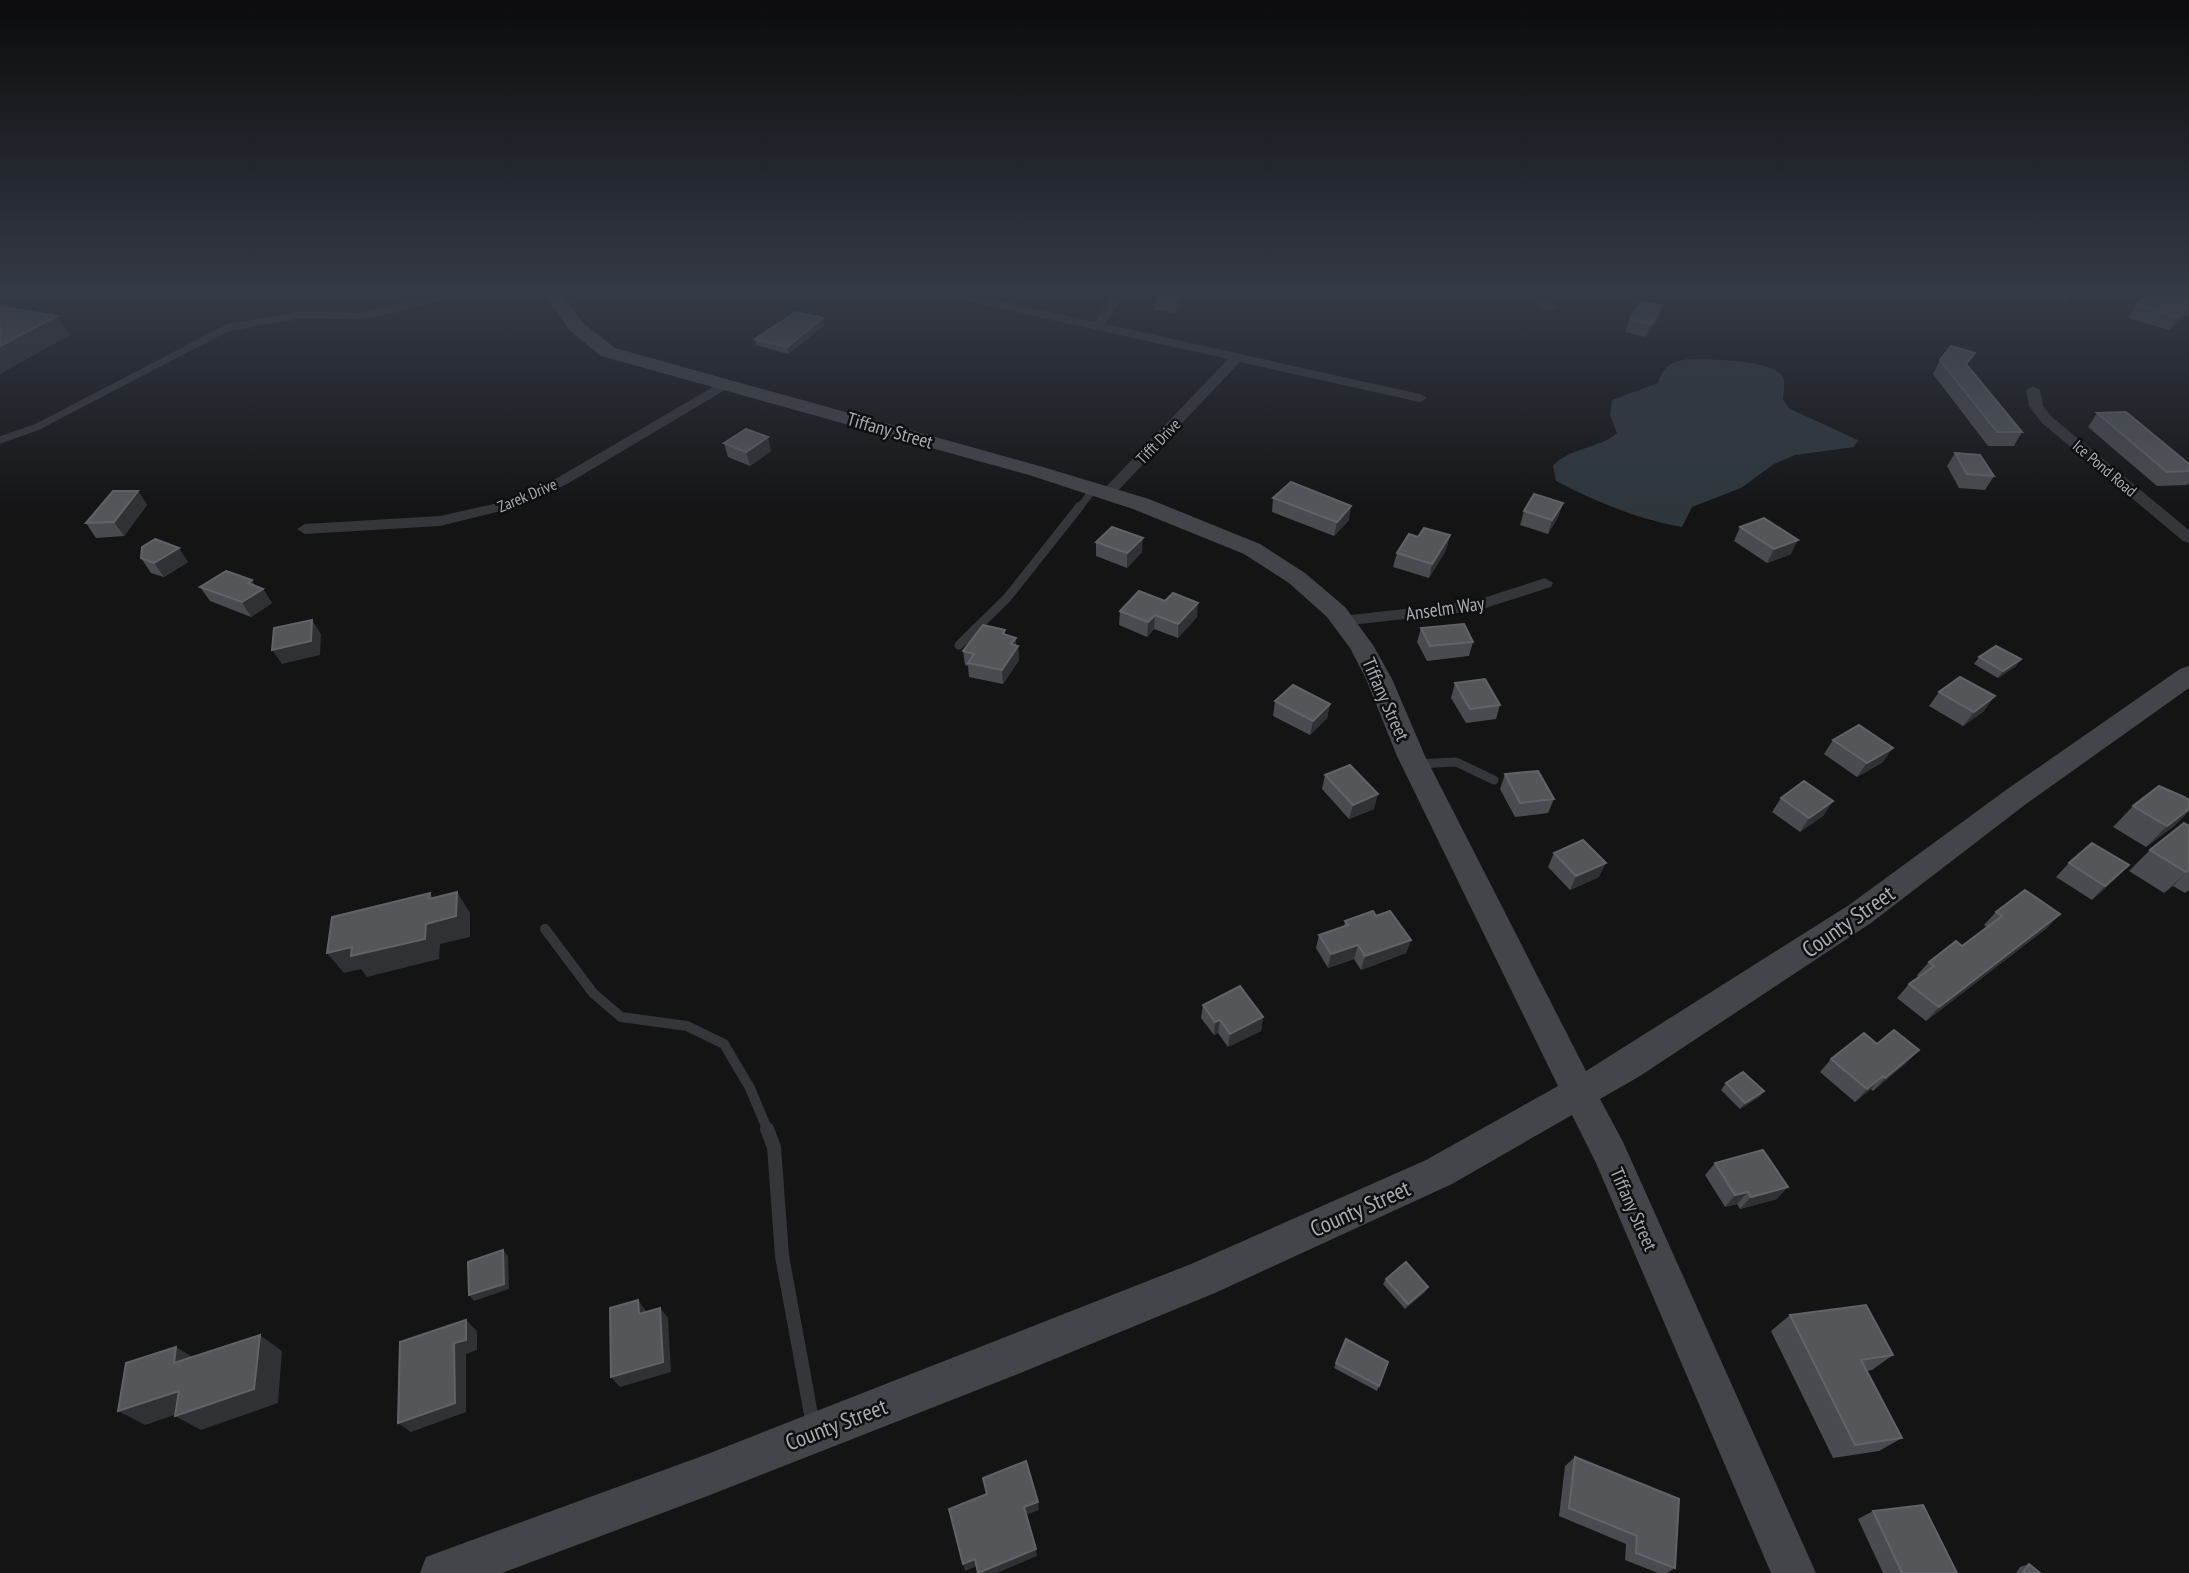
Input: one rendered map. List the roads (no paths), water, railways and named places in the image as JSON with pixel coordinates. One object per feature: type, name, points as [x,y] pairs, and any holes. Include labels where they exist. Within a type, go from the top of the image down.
[{"type":"street","name":"Tiffany Street","points":[[648,364],[1101,491],[1195,524],[1252,549],[1318,595],[1362,645],[1379,679],[1416,764],[1610,1154],[1794,1573]]},
{"type":"street","name":"Tifft Drive","points":[[1101,491],[1229,364]]},
{"type":"street","points":[[1270,364],[1420,398]]},
{"type":"street","name":"Zarek Drive","points":[[305,529],[440,521],[516,503],[562,481],[725,384]]},
{"type":"street","name":"Ice Pond Road","points":[[2033,390],[2036,407],[2047,420],[2189,538]]},
{"type":"street","name":"Anselm Way","points":[[1342,621],[1476,606],[1545,583]]},
{"type":"street","name":"County Street","points":[[442,1573],[1018,1354],[1201,1279],[1439,1172],[1628,1065],[1860,914],[2016,797],[2189,675]]},
{"type":"lane","points":[[0,440],[37,427],[157,364]]},
{"type":"lane","points":[[959,645],[1007,597],[1101,491]]},
{"type":"lane","points":[[1416,764],[1456,762],[1494,780]]},
{"type":"lane","points":[[545,929],[593,993],[621,1017],[687,1026],[724,1044],[750,1088],[774,1147],[782,1256],[814,1432]]}]
